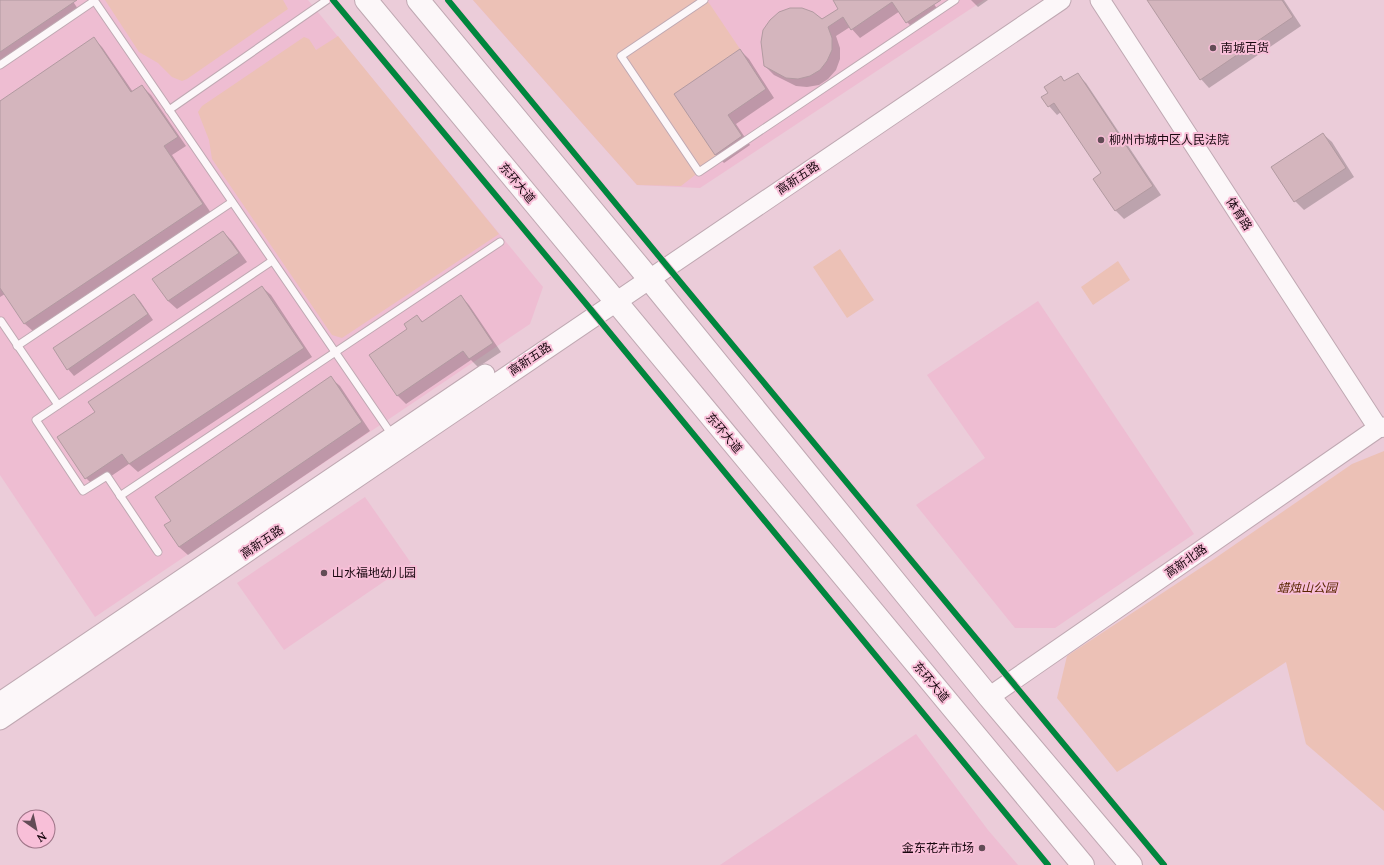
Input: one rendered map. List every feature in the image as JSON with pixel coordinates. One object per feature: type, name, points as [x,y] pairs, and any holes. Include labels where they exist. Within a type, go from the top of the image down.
[{"type":"highway","name":"东环大道","points":[[366,0],[1083,865]]},
{"type":"highway","points":[[418,0],[645,274],[989,697],[1131,865]]},
{"type":"main road","name":"高新五路","points":[[645,274],[1038,0]]},
{"type":"main road","name":"高新五路","points":[[0,702],[392,436],[645,274],[1061,0]]},
{"type":"main road","name":"体育路","points":[[1100,0],[1381,428]]},
{"type":"main road","name":"高新五路","points":[[0,720],[611,296]]},
{"type":"main road","name":"高新北路","points":[[989,697],[1381,428]]},
{"type":"lane","points":[[169,110],[327,0]]},
{"type":"lane","points":[[704,0],[621,56],[699,172],[955,0]]},
{"type":"lane","points":[[0,65],[94,1],[392,436]]},
{"type":"lane","points":[[17,346],[232,202]]},
{"type":"lane","points":[[120,496],[500,242]]},
{"type":"lane","points":[[158,552],[107,476],[83,491],[36,420],[272,261]]},
{"type":"lane","points":[[0,322],[1,321],[58,405]]},
{"type":"shaded area","points":[[0,0],[308,0],[543,287],[530,324],[95,617],[0,475]]},
{"type":"shaded area","points":[[473,0],[984,0],[700,188],[637,185]]},
{"type":"shaded area","points":[[1038,301],[1194,534],[1055,628],[1015,628],[916,505],[985,458],[927,375]]},
{"type":"shaded area","name":"山水福地幼儿园","points":[[365,497],[411,563],[284,650],[237,583]]},
{"type":"shaded area","points":[[916,734],[988,830],[1018,865],[720,865]]},
{"type":"green space","points":[[105,0],[283,0],[288,9],[182,81],[172,77],[158,63],[139,52]]},
{"type":"green space","points":[[473,0],[707,0],[740,49],[674,94],[718,158],[681,186],[637,185]]},
{"type":"green space","points":[[338,36],[499,234],[342,338],[332,335],[212,159],[209,140],[198,112],[202,106],[304,37],[309,39],[316,50]]},
{"type":"green space","points":[[840,249],[874,300],[847,318],[813,267]]},
{"type":"green space","points":[[1118,261],[1130,280],[1093,305],[1081,287]]},
{"type":"green space","name":"蜡烛山公园","points":[[1384,451],[1384,811],[1306,744],[1286,662],[1117,772],[1057,698],[1067,656],[1214,559],[1352,464]]},
{"type":"building","points":[[0,0],[77,0],[0,52]]},
{"type":"building","points":[[833,0],[941,0],[906,23],[892,2],[851,30],[843,17],[828,27],[832,38],[832,50],[827,61],[820,70],[810,76],[798,79],[786,78],[764,66],[761,42],[763,30],[770,20],[779,12],[790,8],[802,8],[813,12],[822,19],[838,9]]},
{"type":"building","name":"南城百货","points":[[1147,0],[1282,0],[1293,17],[1200,80]]},
{"type":"building","points":[[94,37],[131,92],[142,85],[178,137],[164,146],[203,204],[24,324],[0,288],[0,101]]},
{"type":"building","points":[[740,49],[766,89],[728,115],[742,136],[715,155],[674,94]]},
{"type":"building","name":"柳州市城中区人民法院","points":[[1078,73],[1153,186],[1115,211],[1093,179],[1101,173],[1054,103],[1048,107],[1041,97],[1048,93],[1044,87],[1061,76],[1064,81]]},
{"type":"building","points":[[1323,133],[1346,168],[1294,202],[1271,167]]},
{"type":"building","points":[[223,231],[239,253],[168,301],[152,279]]},
{"type":"building","points":[[262,286],[304,348],[129,464],[122,454],[85,479],[57,437],[95,412],[88,402]]},
{"type":"building","points":[[134,294],[148,314],[67,370],[53,348]]},
{"type":"building","points":[[461,295],[493,343],[469,359],[463,351],[397,396],[369,355],[407,329],[404,324],[417,315],[422,322]]},
{"type":"building","points":[[331,376],[362,422],[179,547],[164,525],[171,521],[155,497]]},
{"type":"cycle path","points":[[333,0],[587,305],[1048,865]]},
{"type":"cycle path","points":[[448,0],[1164,865]]},
{"type":"place","name":"南城百货","points":[[1213,48]]},
{"type":"place","name":"柳州市城中区人民法院","points":[[1101,140]]},
{"type":"place","name":"山水福地幼儿园","points":[[324,573]]},
{"type":"place","name":"金东花卉市场","points":[[982,848]]}]
